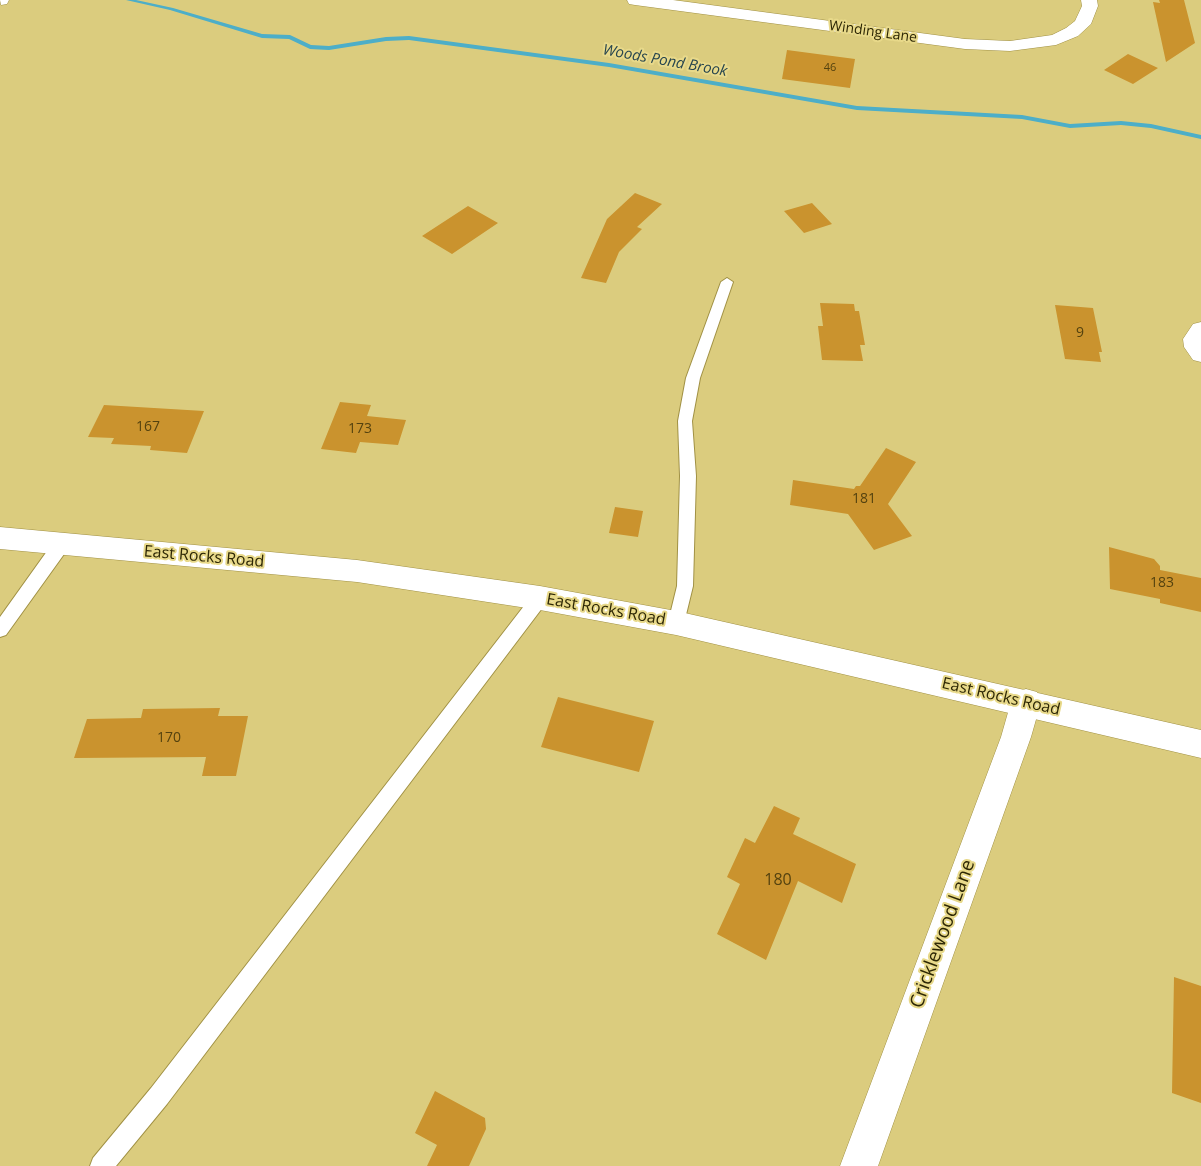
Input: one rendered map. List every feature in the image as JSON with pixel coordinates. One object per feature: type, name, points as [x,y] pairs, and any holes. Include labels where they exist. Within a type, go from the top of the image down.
[{"type":"street","name":"Winding Lane","points":[[635,0],[965,44],[1010,46],[1056,40],[1072,32],[1082,24],[1090,6],[1089,0]]},
{"type":"street","points":[[1201,330],[1194,339],[1196,347],[1201,354]]},
{"type":"street","name":"East Rocks Road","points":[[0,538],[357,571],[540,598],[676,622],[1201,744]]},
{"type":"street","name":"Cricklewood Lane","points":[[859,1166],[1012,746],[1026,702]]},
{"type":"lane","points":[[676,622],[685,586],[688,476],[685,421],[693,378],[727,282]]},
{"type":"lane","points":[[0,630],[61,545]]},
{"type":"lane","points":[[101,1166],[159,1096],[540,598]]},
{"type":"building","points":[[1159,0],[1184,0],[1195,43],[1166,62],[1153,2],[1160,3]]},
{"type":"building","points":[[787,50],[855,59],[850,88],[782,79]]},
{"type":"building","points":[[1128,54],[1158,68],[1133,84],[1104,70]]},
{"type":"building","points":[[635,193],[662,204],[637,227],[642,229],[619,252],[606,283],[581,278],[607,219]]},
{"type":"building","points":[[812,203],[832,224],[804,233],[784,211]]},
{"type":"building","points":[[468,206],[498,223],[452,254],[422,236]]},
{"type":"building","points":[[820,303],[854,304],[855,311],[859,311],[865,345],[860,345],[863,361],[822,360],[818,326],[823,326]]},
{"type":"building","points":[[1055,305],[1093,308],[1102,352],[1099,352],[1101,362],[1065,359]]},
{"type":"building","points":[[340,402],[371,405],[367,416],[406,420],[398,445],[360,442],[356,453],[321,449]]},
{"type":"building","points":[[104,405],[204,411],[187,453],[150,450],[151,446],[111,444],[114,438],[88,437]]},
{"type":"building","points":[[886,448],[916,462],[888,504],[912,536],[874,550],[848,514],[790,505],[793,480],[854,489],[856,486],[860,486]]},
{"type":"building","points":[[615,507],[643,511],[638,537],[609,533]]},
{"type":"building","points":[[1109,547],[1154,559],[1160,566],[1160,570],[1201,578],[1201,612],[1160,603],[1160,599],[1110,589]]},
{"type":"building","points":[[558,697],[654,721],[639,772],[541,747]]},
{"type":"building","points":[[220,708],[218,716],[248,716],[236,776],[202,776],[206,757],[74,758],[87,719],[141,718],[143,709]]},
{"type":"building","points":[[774,806],[800,818],[793,834],[856,864],[842,903],[798,881],[766,960],[717,934],[740,884],[727,877],[745,838],[755,843]]},
{"type":"building","points":[[1174,977],[1201,986],[1201,1103],[1172,1093]]},
{"type":"building","points":[[435,1091],[485,1118],[486,1129],[469,1166],[427,1166],[437,1145],[415,1133]]},
{"type":"waterway","name":"Woods Pond Brook","points":[[129,0],[171,9],[262,36],[290,37],[310,47],[329,48],[386,39],[409,38],[609,65],[857,108],[1022,117],[1070,126],[1121,123],[1151,126],[1201,137]]}]
